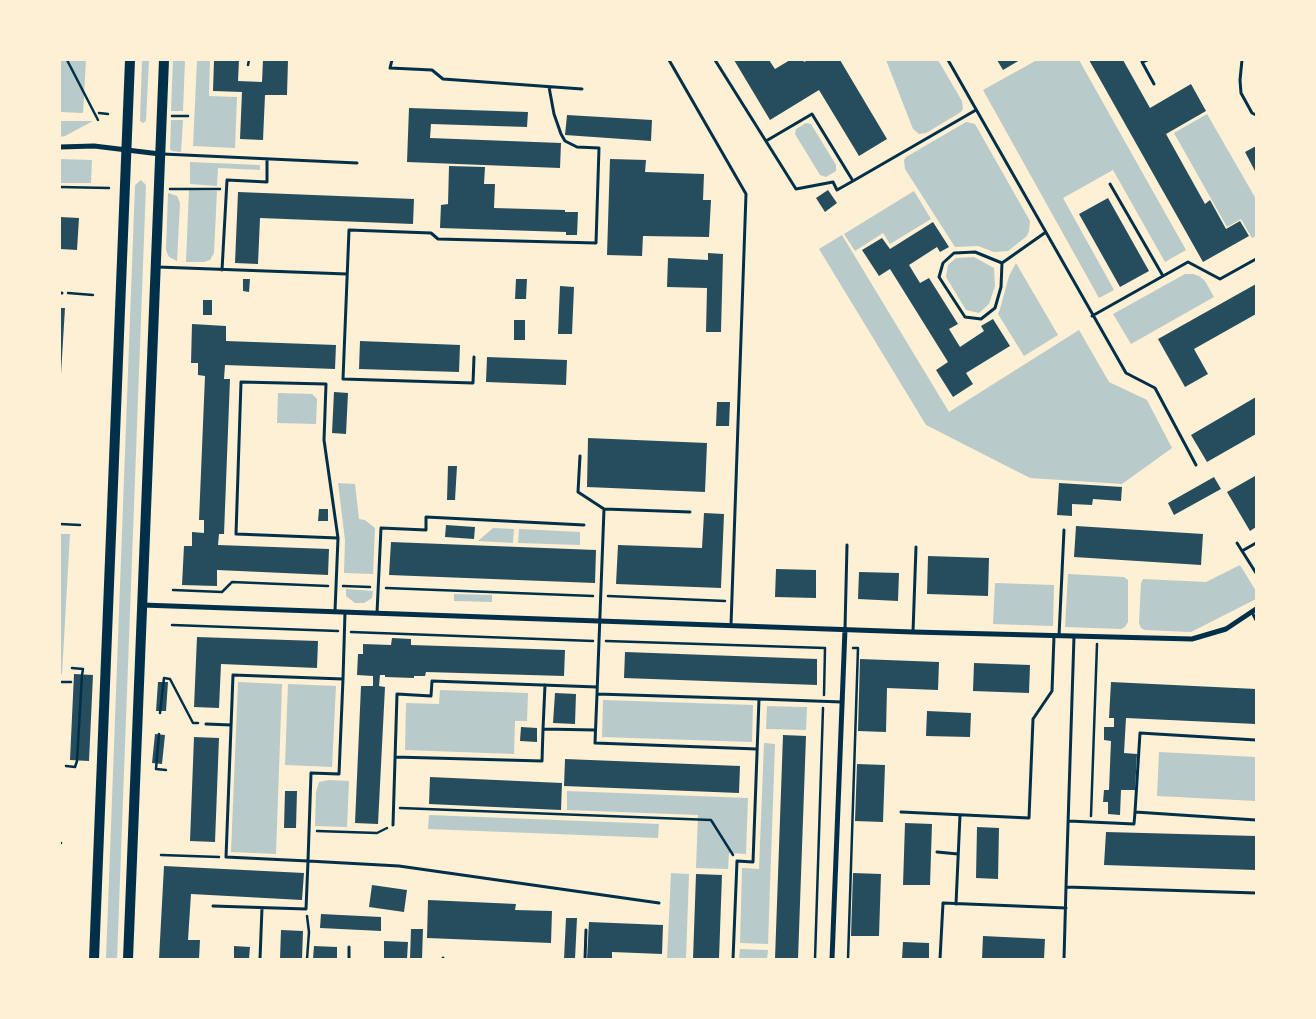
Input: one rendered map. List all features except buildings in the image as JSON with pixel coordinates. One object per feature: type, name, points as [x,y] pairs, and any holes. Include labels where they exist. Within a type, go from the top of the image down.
[{"type":"main road","points":[[94,959],[130,60]]},
{"type":"main road","points":[[128,959],[164,60]]},
{"type":"street","points":[[60,147],[94,146],[160,154]]},
{"type":"street","points":[[142,605],[845,630],[1192,640],[1226,629],[1254,610]]},
{"type":"street","points":[[832,959],[845,630]]},
{"type":"lane","points":[[392,60],[390,68],[432,70],[443,79],[582,89]]},
{"type":"lane","points":[[669,60],[746,194],[731,626]]},
{"type":"lane","points":[[715,60],[796,189],[832,182],[837,190],[976,110]]},
{"type":"lane","points":[[948,60],[1126,373],[1155,388],[1196,465]]},
{"type":"lane","points":[[1147,60],[1142,62],[1154,84]]},
{"type":"lane","points":[[1242,60],[1241,93],[1252,112],[1256,115]]},
{"type":"lane","points":[[474,356],[473,383],[343,379],[349,230],[431,233],[438,239],[596,243],[599,148],[577,147],[565,141],[554,114],[549,87]]},
{"type":"lane","points":[[766,141],[812,114],[853,181]]},
{"type":"lane","points":[[160,154],[357,163]]},
{"type":"lane","points":[[222,270],[227,180],[267,182],[268,159]]},
{"type":"lane","points":[[1110,184],[1163,276]]},
{"type":"lane","points":[[1002,263],[1046,232]]},
{"type":"lane","points":[[975,252],[1002,263],[1001,287],[995,308],[981,318],[965,317],[939,277],[943,263],[954,253],[975,252]]},
{"type":"lane","points":[[1092,316],[1188,262],[1220,279],[1256,259]]},
{"type":"lane","points":[[156,267],[347,274]]},
{"type":"lane","points":[[335,611],[338,538],[324,440],[326,384],[241,382],[236,534],[338,538]]},
{"type":"lane","points":[[580,456],[578,492],[604,509],[690,512]]},
{"type":"lane","points":[[604,509],[595,743],[757,749]]},
{"type":"lane","points":[[378,613],[381,528],[426,530],[426,518],[584,525]]},
{"type":"lane","points":[[901,812],[1029,818],[1033,719],[1052,691],[1064,530]]},
{"type":"lane","points":[[1237,543],[1256,573]]},
{"type":"lane","points":[[1242,551],[1256,543]]},
{"type":"lane","points":[[845,630],[847,545]]},
{"type":"lane","points":[[914,632],[916,548]]},
{"type":"lane","points":[[1254,610],[1256,620]]},
{"type":"lane","points":[[213,906],[306,909],[311,773],[339,774],[345,612]]},
{"type":"lane","points":[[1064,959],[1074,636]]},
{"type":"lane","points":[[343,679],[233,675],[226,858],[400,866],[659,903]]},
{"type":"lane","points":[[393,824],[397,694],[431,696],[432,681],[597,687]]},
{"type":"lane","points":[[395,757],[542,762],[545,685]]},
{"type":"lane","points":[[597,694],[842,702]]},
{"type":"lane","points":[[733,959],[737,861],[753,862],[760,699]]},
{"type":"lane","points":[[206,724],[231,725]]},
{"type":"lane","points":[[544,729],[596,730]]},
{"type":"lane","points":[[1069,820],[1134,824],[1140,733],[1256,740]]},
{"type":"lane","points":[[1135,812],[1256,820]]},
{"type":"lane","points":[[956,904],[960,815]]},
{"type":"lane","points":[[937,852],[958,854]]},
{"type":"lane","points":[[1066,887],[1256,893]]},
{"type":"lane","points":[[940,959],[942,903],[1066,908]]},
{"type":"lane","points":[[260,959],[262,908]]},
{"type":"lane","points":[[585,959],[586,930]]},
{"type":"lane","points":[[349,947],[349,959]]},
{"type":"path","points":[[67,60],[98,120]]},
{"type":"path","points":[[248,60],[248,65]]},
{"type":"path","points":[[99,113],[108,114]]},
{"type":"path","points":[[167,116],[188,116]]},
{"type":"path","points":[[60,187],[109,188]]},
{"type":"path","points":[[164,190],[184,188],[226,189]]},
{"type":"path","points":[[61,293],[93,295]]},
{"type":"path","points":[[60,524],[80,525]]},
{"type":"path","points":[[173,590],[222,592],[232,582],[732,601]]},
{"type":"path","points":[[1090,822],[1097,637]]},
{"type":"path","points":[[845,648],[858,648],[848,959]]},
{"type":"path","points":[[66,766],[75,767],[83,669],[72,668]]},
{"type":"path","points":[[160,713],[164,678],[170,679],[194,723],[206,724]]},
{"type":"path","points":[[60,682],[71,682]]},
{"type":"path","points":[[159,734],[156,770],[166,770]]},
{"type":"path","points":[[393,808],[711,820],[737,861]]},
{"type":"path","points":[[309,831],[377,833],[393,824]]},
{"type":"path","points":[[161,854],[226,858]]},
{"type":"path","points":[[306,909],[309,932],[307,959]]},
{"type":"shaded area","points":[[60,60],[86,60],[83,113],[60,112]]},
{"type":"shaded area","points":[[142,60],[149,60],[146,121],[143,123],[140,121]]},
{"type":"shaded area","points":[[173,60],[185,60],[183,111],[171,111]]},
{"type":"shaded area","points":[[197,60],[210,60],[209,96],[237,97],[235,148],[193,146]]},
{"type":"shaded area","points":[[886,60],[938,60],[962,101],[963,109],[926,133],[919,134],[913,129]]},
{"type":"shaded area","points":[[1037,60],[1079,60],[1186,250],[1165,262],[1113,170],[1063,198],[1114,290],[1099,298],[983,90]]},
{"type":"shaded area","points":[[1207,114],[1256,199],[1256,236],[1252,238],[1241,219],[1227,227],[1174,133]]},
{"type":"shaded area","points":[[171,120],[183,120],[181,152],[170,149]]},
{"type":"shaded area","points":[[60,121],[93,121],[60,137]]},
{"type":"shaded area","points":[[966,122],[975,124],[1030,221],[1027,236],[1008,251],[994,252],[978,246],[955,247],[905,169],[904,160],[906,157]]},
{"type":"shaded area","points":[[806,123],[811,124],[836,165],[836,171],[826,177],[820,175],[795,134],[796,129]]},
{"type":"shaded area","points":[[60,159],[92,160],[91,183],[60,183]]},
{"type":"shaded area","points":[[190,162],[260,165],[260,170],[218,168],[217,186],[190,184]]},
{"type":"shaded area","points":[[141,180],[146,185],[117,959],[106,959],[135,185]]},
{"type":"shaded area","points":[[189,190],[217,191],[214,253],[210,260],[204,262],[186,262]]},
{"type":"shaded area","points":[[914,191],[931,219],[890,244],[883,233],[855,251],[844,234]]},
{"type":"shaded area","points":[[168,193],[177,196],[180,203],[177,261],[169,257],[166,250]]},
{"type":"shaded area","points":[[842,235],[949,412],[1079,330],[1109,382],[1147,400],[1172,448],[1122,484],[1030,478],[926,425],[819,249]]},
{"type":"shaded area","points":[[974,257],[994,268],[995,286],[989,304],[979,313],[966,310],[946,277],[948,265],[956,258]]},
{"type":"shaded area","points":[[1016,263],[1058,335],[1024,356],[998,314],[1009,276]]},
{"type":"shaded area","points":[[1185,274],[1199,276],[1205,281],[1214,297],[1131,344],[1113,314]]},
{"type":"shaded area","points":[[278,393],[312,394],[317,399],[316,424],[277,423]]},
{"type":"shaded area","points":[[338,483],[355,484],[359,519],[365,520],[375,528],[373,574],[344,573],[345,540]]},
{"type":"shaded area","points":[[493,528],[514,529],[513,543],[478,541]]},
{"type":"shaded area","points":[[519,529],[580,532],[580,545],[518,543]]},
{"type":"shaded area","points":[[60,534],[70,534],[62,674],[60,674]]},
{"type":"shaded area","points":[[1240,565],[1256,591],[1256,599],[1191,632],[1145,630],[1141,628],[1139,623],[1141,583],[1143,579],[1206,582]]},
{"type":"shaded area","points":[[1068,574],[1124,577],[1128,580],[1128,622],[1125,627],[1121,629],[1065,627]]},
{"type":"shaded area","points":[[995,583],[1054,585],[1053,626],[993,624]]},
{"type":"shaded area","points":[[346,589],[373,591],[372,598],[364,603],[355,603],[346,596]]},
{"type":"shaded area","points":[[454,594],[492,595],[492,602],[454,601]]},
{"type":"shaded area","points":[[238,682],[282,684],[276,854],[231,852]]},
{"type":"shaded area","points":[[288,684],[336,686],[332,767],[285,765]]},
{"type":"shaded area","points":[[440,690],[528,693],[527,721],[515,721],[514,754],[405,750],[406,703],[439,704]]},
{"type":"shaded area","points":[[603,700],[753,705],[752,742],[602,737]]},
{"type":"shaded area","points":[[767,706],[807,707],[806,730],[766,729]]},
{"type":"shaded area","points":[[764,743],[775,744],[768,944],[740,943],[742,868],[759,869]]},
{"type":"shaded area","points":[[1159,752],[1256,757],[1256,801],[1157,796]]},
{"type":"shaded area","points":[[329,780],[349,781],[347,827],[315,826],[316,792],[319,782]]},
{"type":"shaded area","points":[[567,791],[748,798],[746,854],[729,853],[728,869],[696,868],[698,815],[567,810]]},
{"type":"shaded area","points":[[429,815],[659,824],[658,838],[428,829]]},
{"type":"shaded area","points":[[671,873],[689,874],[686,959],[667,959]]},
{"type":"shaded area","points":[[740,949],[768,950],[767,959],[739,959]]}]
